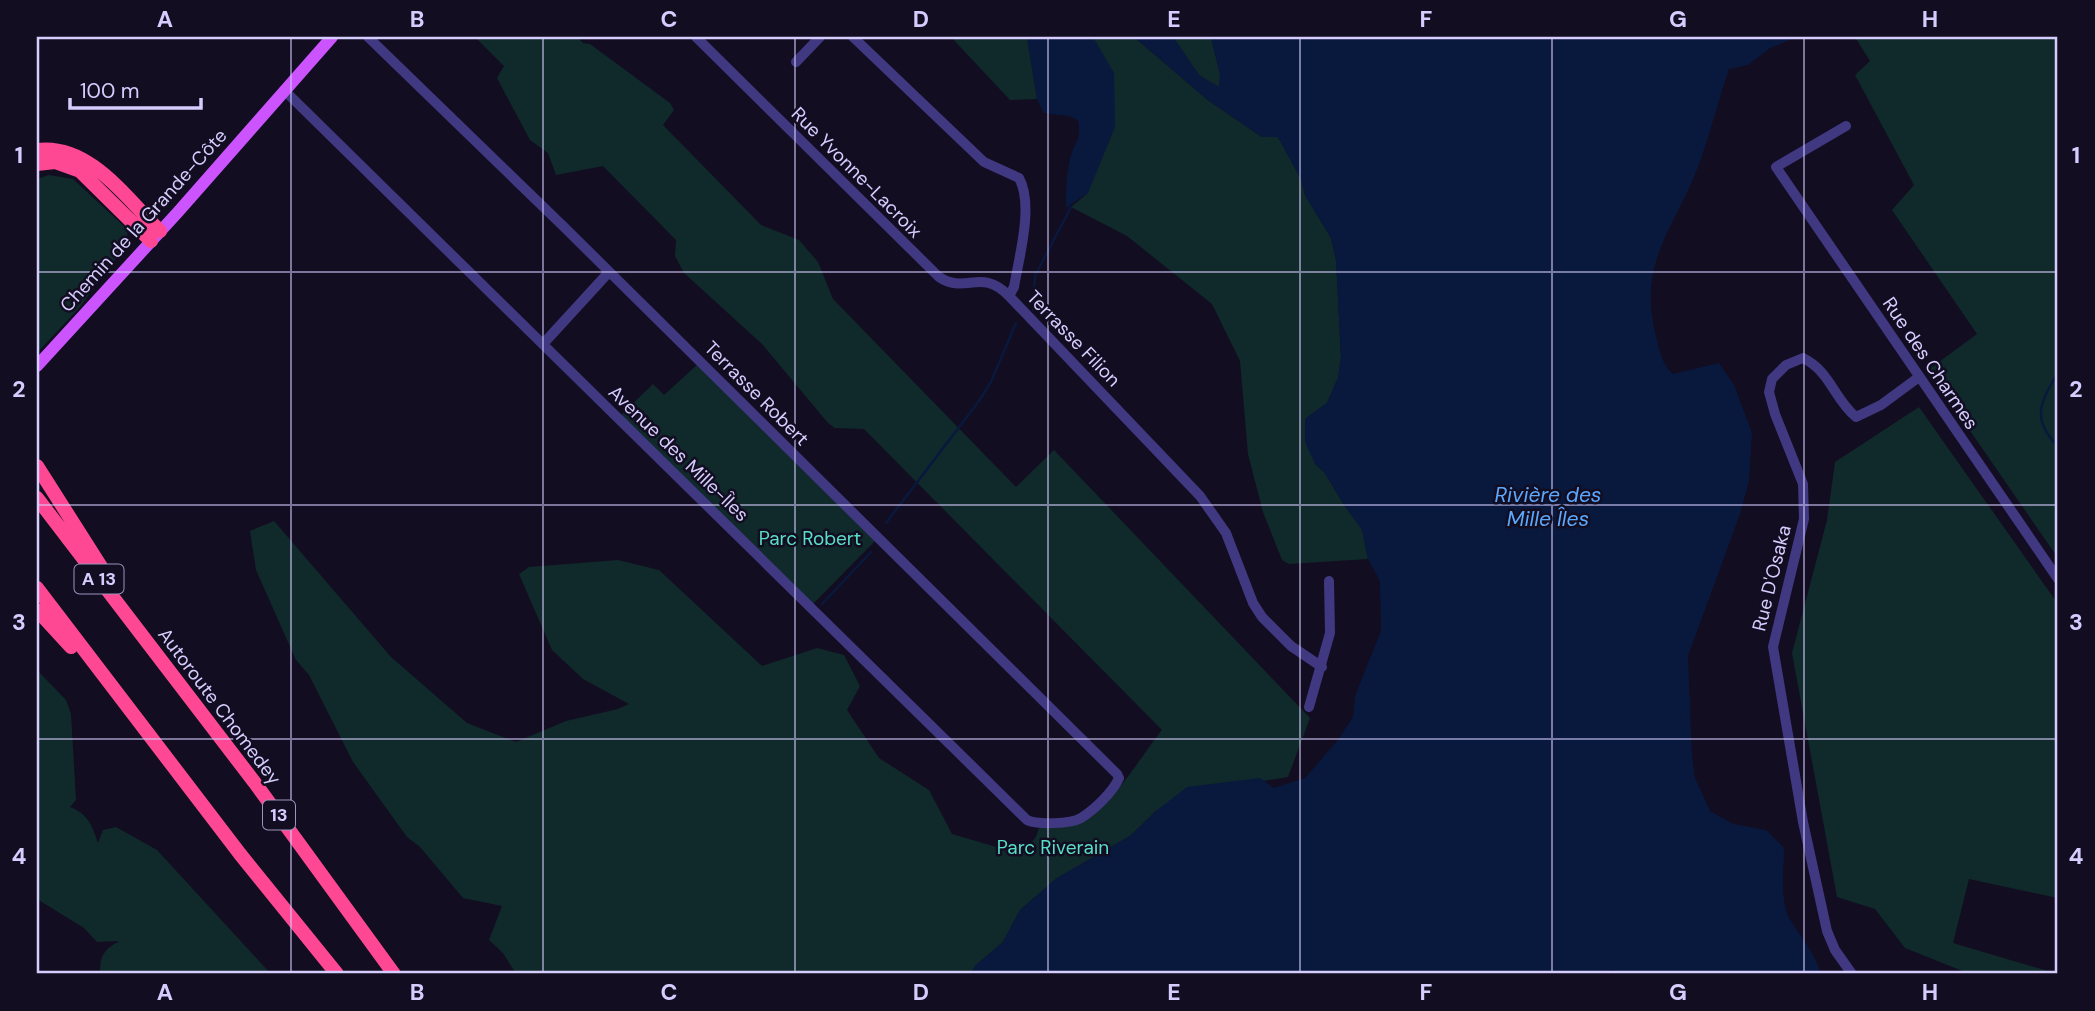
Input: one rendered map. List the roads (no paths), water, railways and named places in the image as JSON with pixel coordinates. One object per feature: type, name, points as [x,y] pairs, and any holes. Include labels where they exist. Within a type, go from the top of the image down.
[{"type":"highway","points":[[37,150],[66,152],[91,164],[155,236]]},
{"type":"highway","points":[[37,164],[55,162],[80,171],[155,236]]},
{"type":"highway","points":[[37,466],[160,659]]},
{"type":"highway","name":"Autoroute Chomedey","points":[[37,498],[305,850],[394,974]]},
{"type":"highway","points":[[37,588],[337,974]]},
{"type":"highway","points":[[37,610],[123,701]]},
{"type":"main road","name":"Chemin de la Grande-Côte","points":[[37,366],[332,37]]},
{"type":"street","name":"Terrasse Robert","points":[[368,37],[1118,777]]},
{"type":"street","name":"Rue Yvonne-Lacroix","points":[[696,37],[939,278],[957,284],[986,281],[998,286],[1009,296]]},
{"type":"street","points":[[796,62],[820,37]]},
{"type":"street","name":"Terrasse Filion","points":[[853,37],[984,162],[1019,178],[1025,194],[1024,225],[1014,287],[1009,296],[1206,504],[1226,533],[1262,617],[1292,646],[1322,667]]},
{"type":"street","name":"Avenue des Mille-Îles","points":[[285,91],[1027,820],[1039,823],[1077,820],[1106,795],[1117,783],[1118,777]]},
{"type":"street","name":"Rue des Charmes","points":[[1846,126],[1776,167],[2058,579]]},
{"type":"street","points":[[543,344],[609,272]]},
{"type":"street","name":"Rue D'Osaka","points":[[1852,974],[1835,950],[1827,931],[1803,822],[1773,647],[1804,519],[1803,484],[1769,392],[1772,379],[1786,365],[1803,358],[1817,365],[1847,410],[1856,417],[1881,405],[1919,377]]},
{"type":"street","points":[[1309,707],[1330,633],[1329,581]]},
{"type":"water","points":[[1027,37],[1093,37],[1114,73],[1115,127],[1088,193],[1066,208],[1067,173],[1079,135],[1078,120],[1069,116],[1044,113],[1037,99]]},
{"type":"water","name":"Rivière des Mille Îles","points":[[1134,37],[1173,37],[1199,75],[1219,87],[1220,74],[1211,37],[1797,37],[1770,48],[1748,65],[1729,69],[1698,167],[1661,247],[1651,288],[1651,310],[1660,352],[1669,370],[1673,374],[1719,363],[1734,385],[1752,433],[1749,481],[1740,514],[1688,656],[1695,778],[1710,811],[1733,824],[1766,830],[1784,848],[1783,885],[1787,913],[1812,953],[1821,974],[1623,974],[1613,970],[1594,974],[970,974],[976,965],[1003,942],[1020,910],[1057,878],[1130,836],[1187,787],[1260,778],[1274,788],[1305,778],[1338,740],[1353,717],[1355,696],[1381,631],[1380,581],[1368,559],[1362,530],[1325,473],[1315,464],[1305,442],[1305,419],[1327,403],[1338,378],[1341,357],[1336,260],[1331,238],[1305,195],[1301,179],[1278,137],[1262,137],[1209,101]]},
{"type":"waterway","points":[[1033,310],[1035,276],[1071,207]]},
{"type":"waterway","points":[[886,523],[979,401],[991,382],[1016,323]]},
{"type":"waterway","points":[[2058,373],[2041,410],[2044,427],[2058,446]]},
{"type":"waterway","points":[[822,604],[871,552]]},
{"type":"park label","name":"Parc Robert","points":[[810,538]]},
{"type":"park label","name":"Parc Riverain","points":[[1053,847]]}]
